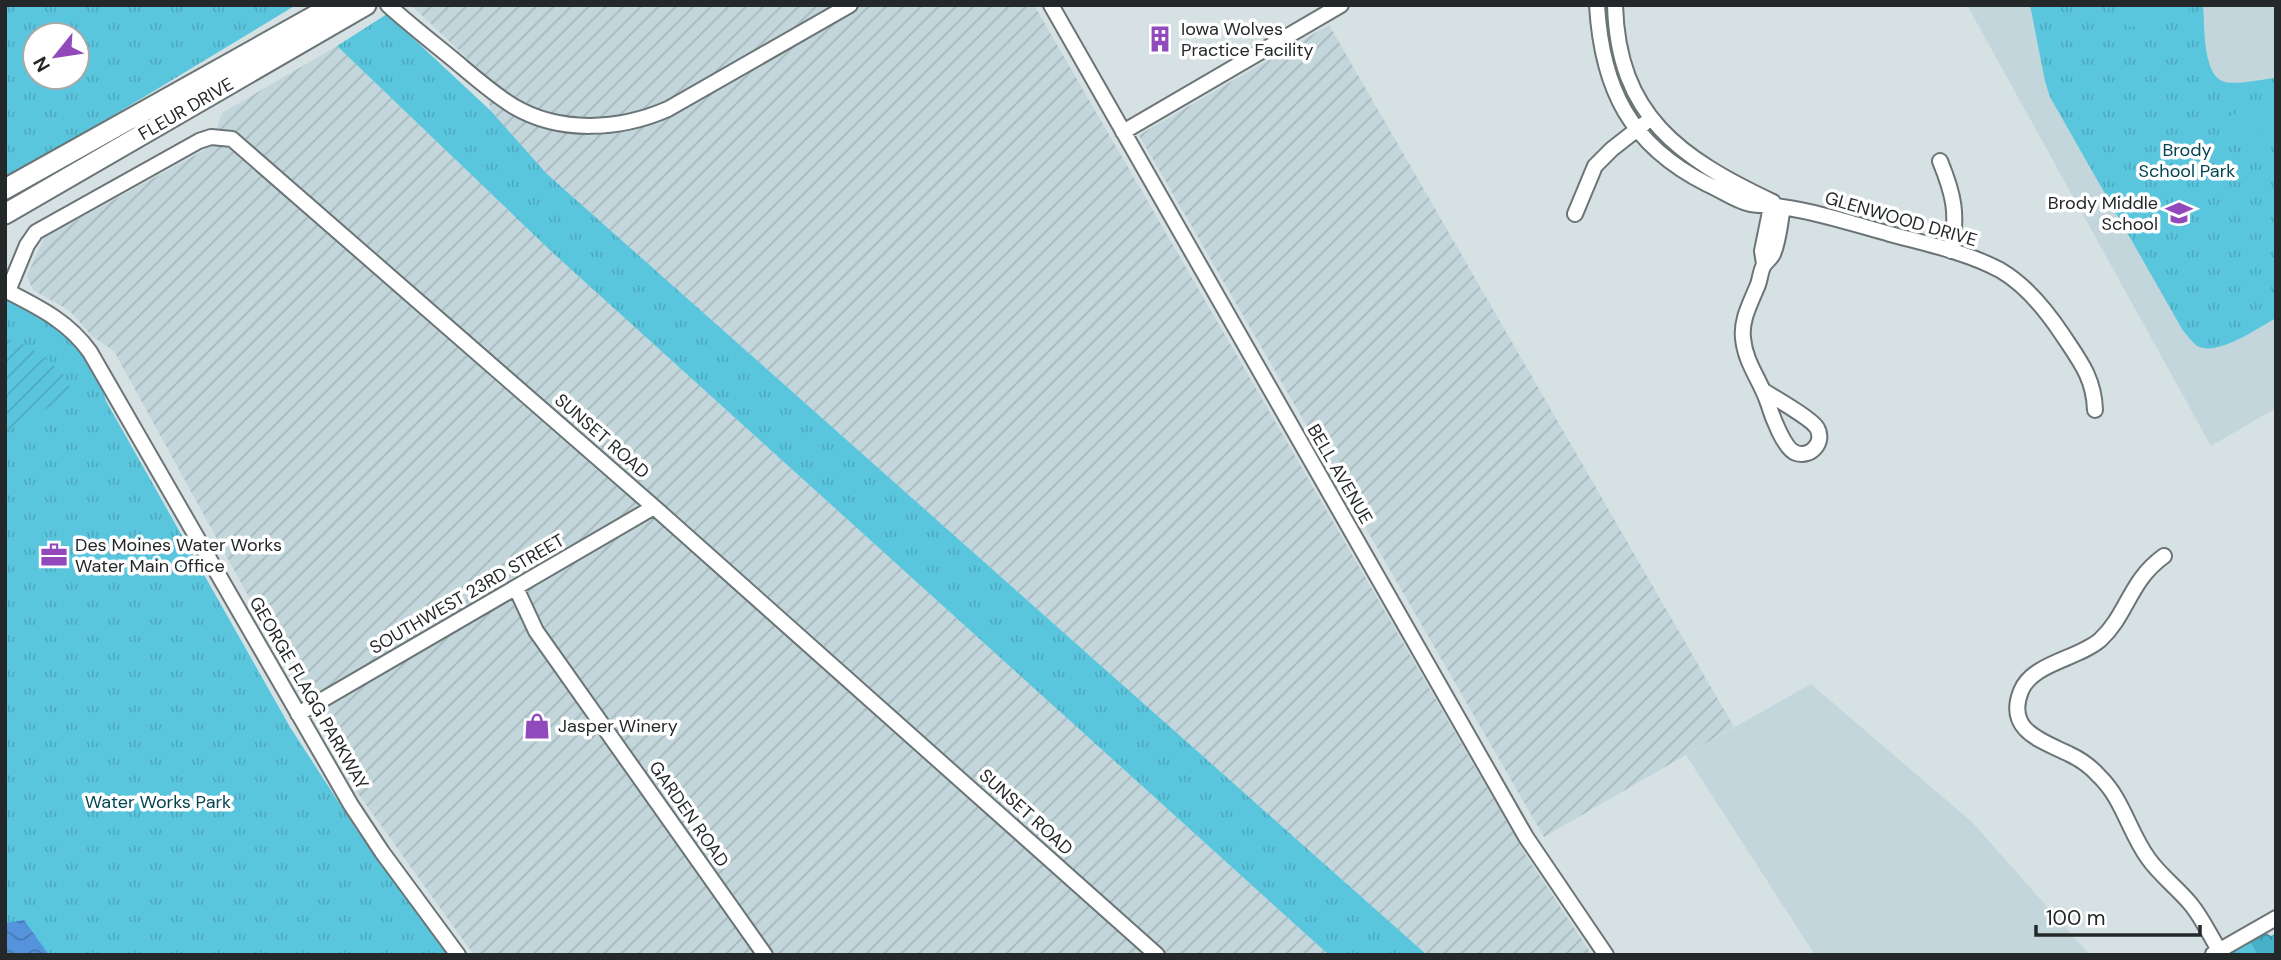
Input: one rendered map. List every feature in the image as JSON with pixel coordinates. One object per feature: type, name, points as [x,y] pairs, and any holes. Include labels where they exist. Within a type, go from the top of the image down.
[{"type":"main road","name":"FLEUR DRIVE","points":[[5,214],[287,41],[334,5]]},
{"type":"main road","name":"FLEUR DRIVE","points":[[5,189],[85,142],[287,41],[366,5]]},
{"type":"street","points":[[388,5],[492,92],[515,107],[554,121],[583,126],[618,125],[668,109],[850,5]]},
{"type":"street","name":"BELL AVENUE","points":[[1051,5],[1525,837],[1606,955]]},
{"type":"street","points":[[1123,132],[1341,5]]},
{"type":"street","name":"GLENWOOD DRIVE","points":[[1597,5],[1599,34],[1607,72],[1637,130],[1662,156],[1696,178],[1749,204],[1776,205]]},
{"type":"street","name":"GLENWOOD DRIVE","points":[[1615,5],[1616,36],[1625,74],[1642,108],[1683,150],[1731,183],[1776,205],[1969,256],[2001,271],[2041,304],[2088,374],[2094,392],[2095,410]]},
{"type":"street","points":[[1574,214],[1595,166],[1651,118]]},
{"type":"street","name":"SUNSET ROAD","points":[[7,290],[27,245],[36,232],[200,141],[211,137],[232,139],[654,507],[1157,955]]},
{"type":"street","points":[[1940,161],[1952,188],[1955,208],[1951,251]]},
{"type":"street","points":[[1764,391],[1816,426],[1820,437],[1817,446],[1810,453],[1799,454],[1789,449],[1752,370],[1743,338],[1744,320],[1764,264],[1773,256],[1776,205]]},
{"type":"street","name":"GEORGE FLAGG PARKWAY","points":[[7,290],[61,320],[90,352],[351,804],[458,955]]},
{"type":"street","name":"SOUTHWEST 23RD STREET","points":[[298,714],[654,507]]},
{"type":"street","points":[[2164,556],[2143,575],[2112,627],[2099,640],[2086,650],[2034,674],[2026,682],[2021,691],[2019,711],[2027,731],[2035,738],[2086,764],[2112,791],[2148,858],[2189,902],[2215,953],[2276,918]]},
{"type":"street","name":"GARDEN ROAD","points":[[516,588],[536,631],[765,955]]},
{"type":"shaded area","points":[[411,5],[1034,5],[1527,857],[1592,955],[1427,955],[547,174],[491,111],[482,72]]},
{"type":"shaded area","name":"Brody School Park","points":[[1967,5],[2276,5],[2276,408],[2211,446]]},
{"type":"shaded area","points":[[1329,25],[1734,727],[1544,837],[1139,135]]},
{"type":"shaded area","points":[[337,46],[554,254],[1329,955],[474,955],[352,785],[114,351],[92,336],[69,310],[33,290],[27,276],[44,238],[210,147],[222,113]]},
{"type":"shaded area","points":[[1811,684],[1972,822],[2090,955],[1815,955],[1686,755]]},
{"type":"green space","points":[[5,5],[296,5],[5,181]]},
{"type":"green space","name":"Brody School Park","points":[[2030,5],[2203,5],[2208,60],[2218,78],[2236,83],[2276,78],[2276,318],[2237,340],[2215,348],[2197,346],[2182,329],[2050,97]]},
{"type":"green space","points":[[2127,5],[2188,5],[2190,20],[2129,27]]},
{"type":"green space","points":[[387,14],[491,111],[547,174],[1427,955],[1329,955],[554,254],[337,46]]},
{"type":"green space","points":[[2270,94],[2276,104],[2276,133],[2270,137],[2252,105]]},
{"type":"green space","points":[[2248,107],[2266,139],[2247,149],[2229,117]]},
{"type":"green space","name":"Water Works Park","points":[[5,296],[54,324],[69,336],[92,365],[106,401],[290,727],[356,829],[451,955],[5,955]]},
{"type":"green space","points":[[5,338],[30,347],[62,372],[73,393],[5,433]]},
{"type":"green space","points":[[2264,932],[2271,936],[2276,933],[2276,955],[2231,955],[2233,951]]},
{"type":"green space","points":[[2247,936],[2258,955],[2212,955]]},
{"type":"water","points":[[24,920],[49,955],[5,955],[5,923]]},
{"type":"place","name":"Iowa Wolves Practice Facility","points":[[1160,39]]},
{"type":"place","name":"Brody Middle School","points":[[2179,213]]},
{"type":"place","name":"Des Moines Water Works Water Main Office","points":[[54,555]]},
{"type":"place","name":"Jasper Winery","points":[[537,726]]}]
